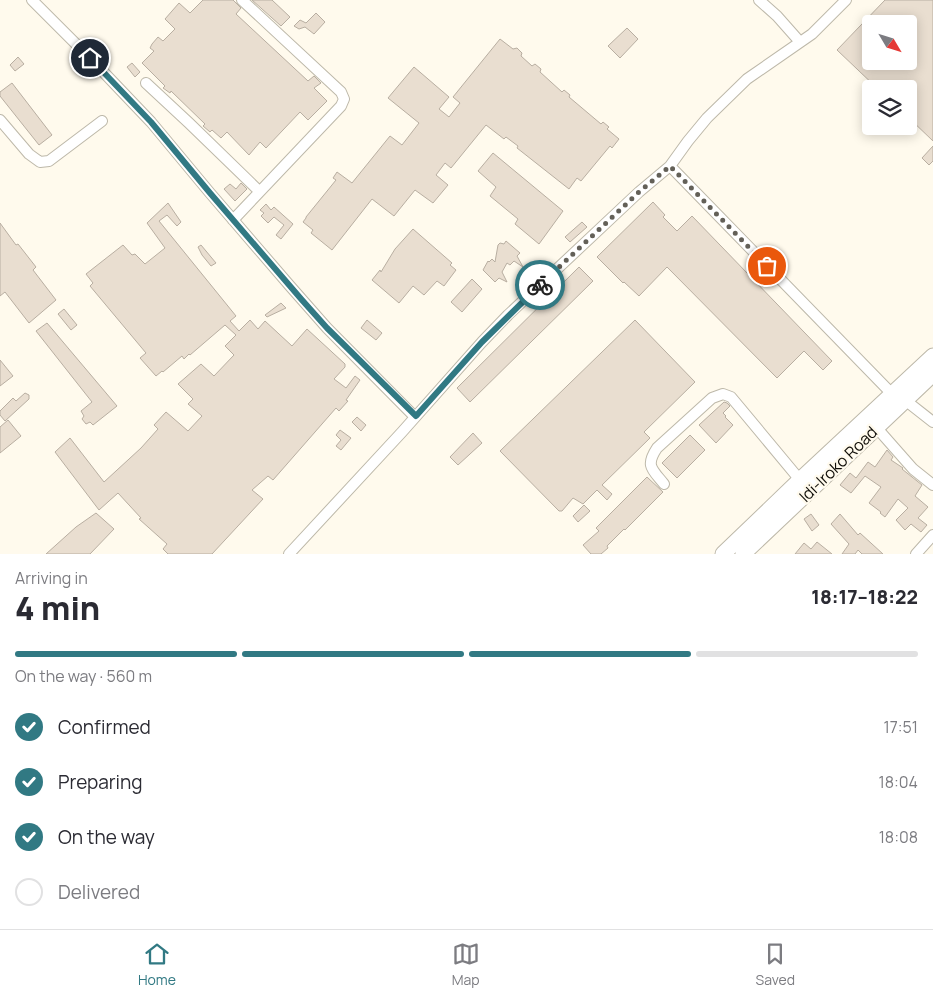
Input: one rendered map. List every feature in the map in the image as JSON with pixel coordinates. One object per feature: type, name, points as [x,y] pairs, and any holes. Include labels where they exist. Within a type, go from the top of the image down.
[{"type":"highway","points":[[723,554],[800,480],[899,399],[933,356]]},
{"type":"highway","name":"Idi-Iroko Road","points":[[743,554],[876,427],[899,399],[933,374]]},
{"type":"street","points":[[32,0],[151,122],[327,328],[416,416]]},
{"type":"street","points":[[233,220],[259,190],[341,106],[344,99],[341,92],[242,0]]},
{"type":"street","points":[[760,0],[800,42]]},
{"type":"street","points":[[289,554],[508,315],[639,192],[670,166],[707,118],[747,79],[812,34],[846,0]]},
{"type":"street","points":[[146,83],[259,190]]},
{"type":"street","points":[[0,120],[28,154],[40,162],[49,161],[102,121]]},
{"type":"street","points":[[670,166],[899,399],[933,422]]},
{"type":"street","points":[[664,484],[651,468],[651,457],[657,448],[712,398],[723,394],[731,398],[800,480]]},
{"type":"street","points":[[876,427],[913,469],[933,485]]},
{"type":"street","points":[[916,554],[933,534]]},
{"type":"building","points":[[203,0],[233,0],[241,8],[236,14],[308,81],[314,76],[321,83],[314,88],[327,101],[308,120],[300,112],[266,148],[260,142],[249,155],[227,132],[221,138],[212,130],[210,132],[203,126],[205,124],[171,91],[170,93],[163,88],[165,86],[142,63],[154,51],[150,48],[158,37],[163,41],[175,29],[165,19],[179,3],[190,13]]},
{"type":"building","points":[[252,0],[272,0],[290,17],[281,26]]},
{"type":"building","points":[[885,0],[933,0],[933,141],[917,126],[917,80],[869,80],[837,50],[862,24],[862,70],[918,70],[918,15],[871,15]]},
{"type":"building","points":[[316,13],[325,22],[314,34],[305,27],[299,29],[294,26],[300,20],[306,23]]},
{"type":"building","points":[[627,28],[638,39],[620,58],[608,46]]},
{"type":"building","points":[[500,39],[513,49],[517,48],[522,53],[521,56],[532,66],[535,64],[541,69],[540,72],[562,92],[564,90],[570,95],[569,97],[601,124],[603,122],[609,127],[607,129],[619,139],[612,148],[610,146],[581,181],[577,178],[569,189],[517,148],[518,146],[506,137],[504,139],[486,125],[451,168],[445,163],[436,175],[448,185],[433,203],[415,190],[394,216],[372,199],[332,250],[311,233],[313,230],[303,222],[336,180],[333,178],[337,172],[352,183],[390,136],[402,145],[419,123],[388,98],[414,67],[449,97],[439,109],[449,117],[460,103],[453,97]]},
{"type":"building","points":[[18,57],[24,64],[15,71],[10,65]]},
{"type":"building","points":[[132,63],[140,72],[135,77],[127,67]]},
{"type":"building","points":[[12,83],[52,135],[39,145],[0,96],[0,92]]},
{"type":"building","points":[[933,146],[933,161],[929,165],[922,158]]},
{"type":"building","points":[[493,153],[563,211],[539,244],[515,224],[518,219],[490,196],[496,187],[478,171]]},
{"type":"building","points":[[241,183],[247,189],[235,201],[224,189],[230,184],[236,189]]},
{"type":"building","points":[[653,202],[665,215],[663,217],[677,231],[692,216],[832,361],[823,370],[804,351],[777,378],[667,267],[639,296],[623,283],[597,257]]},
{"type":"building","points":[[168,203],[181,222],[177,226],[167,215],[159,221],[236,316],[230,321],[239,331],[250,320],[258,329],[265,321],[292,346],[307,329],[345,364],[345,367],[334,379],[346,388],[355,376],[360,380],[346,400],[348,401],[339,411],[336,408],[273,480],[268,476],[252,490],[263,499],[212,554],[168,554],[163,549],[167,544],[139,519],[141,518],[118,493],[99,510],[55,452],[70,438],[104,482],[141,448],[158,429],[154,425],[166,412],[188,431],[202,416],[188,404],[193,399],[178,384],[201,364],[214,376],[234,355],[225,346],[236,335],[225,325],[190,355],[184,359],[182,356],[156,376],[140,358],[146,353],[90,286],[93,283],[86,274],[123,245],[132,255],[135,254],[145,264],[165,248],[147,223]]},
{"type":"building","points":[[266,204],[271,210],[274,207],[293,224],[281,239],[276,235],[284,225],[274,217],[268,223],[261,216],[264,213],[260,210]]},
{"type":"building","points":[[582,222],[587,227],[570,242],[565,237]]},
{"type":"building","points":[[0,223],[16,245],[18,244],[36,267],[33,270],[56,300],[29,323],[5,292],[0,296]]},
{"type":"building","points":[[413,229],[452,263],[450,265],[456,270],[444,286],[437,281],[424,295],[413,286],[399,303],[372,280],[380,270],[381,272],[395,249]]},
{"type":"building","points":[[506,241],[520,253],[517,256],[523,267],[514,261],[510,265],[507,263],[502,272],[507,282],[499,278],[495,282],[483,270],[488,261],[492,259],[495,262],[498,245],[500,243],[504,244]]},
{"type":"building","points":[[201,245],[216,263],[211,266],[198,247]]},
{"type":"building","points":[[579,267],[593,281],[470,402],[457,388]]},
{"type":"building","points":[[472,279],[482,289],[462,312],[451,302]]},
{"type":"building","points":[[281,303],[286,308],[267,317],[265,315]]},
{"type":"building","points":[[64,309],[77,325],[71,330],[58,314]]},
{"type":"building","points":[[367,320],[382,333],[376,340],[361,328]]},
{"type":"building","points":[[635,320],[695,382],[644,432],[650,438],[602,485],[612,494],[607,500],[597,490],[583,504],[573,498],[562,511],[559,511],[500,451]]},
{"type":"building","points":[[47,323],[117,406],[93,425],[90,422],[86,424],[82,419],[84,416],[81,411],[92,402],[36,331]]},
{"type":"building","points":[[0,360],[13,376],[0,386]]},
{"type":"building","points":[[25,393],[29,395],[29,399],[5,421],[0,415],[0,411],[13,398],[16,401]]},
{"type":"building","points":[[724,402],[730,406],[723,413],[733,425],[716,443],[699,425]]},
{"type":"building","points":[[357,417],[366,425],[361,431],[352,422]]},
{"type":"building","points":[[8,420],[21,436],[0,453],[0,427]]},
{"type":"building","points":[[340,430],[351,438],[341,450],[336,446],[341,440],[336,435]]},
{"type":"building","points":[[473,433],[482,443],[458,465],[450,457]]},
{"type":"building","points":[[690,435],[705,450],[677,478],[662,463]]},
{"type":"building","points":[[887,450],[893,457],[891,460],[922,485],[915,496],[928,507],[918,518],[927,525],[921,532],[911,524],[905,530],[896,520],[908,508],[898,499],[885,517],[869,503],[881,487],[865,476],[851,493],[840,485],[850,473],[856,478],[868,462],[875,467]]},
{"type":"building","points":[[647,477],[663,492],[607,546],[608,548],[601,554],[591,554],[583,545],[599,531],[596,528]]},
{"type":"building","points":[[584,505],[590,511],[578,522],[573,516]]},
{"type":"building","points":[[96,513],[114,529],[90,554],[46,554],[76,527]]},
{"type":"building","points":[[811,514],[819,525],[812,531],[804,519]]},
{"type":"building","points":[[840,514],[858,535],[860,533],[883,554],[862,554],[858,550],[855,554],[842,554],[849,544],[831,524]]},
{"type":"building","points":[[817,542],[832,554],[795,554],[804,543],[811,549]]},
{"type":"way so far","points":[[540,285],[639,192],[670,166],[767,266]]},
{"type":"route","points":[[90,58],[151,122],[327,328],[416,416],[482,342],[540,285]]}]
